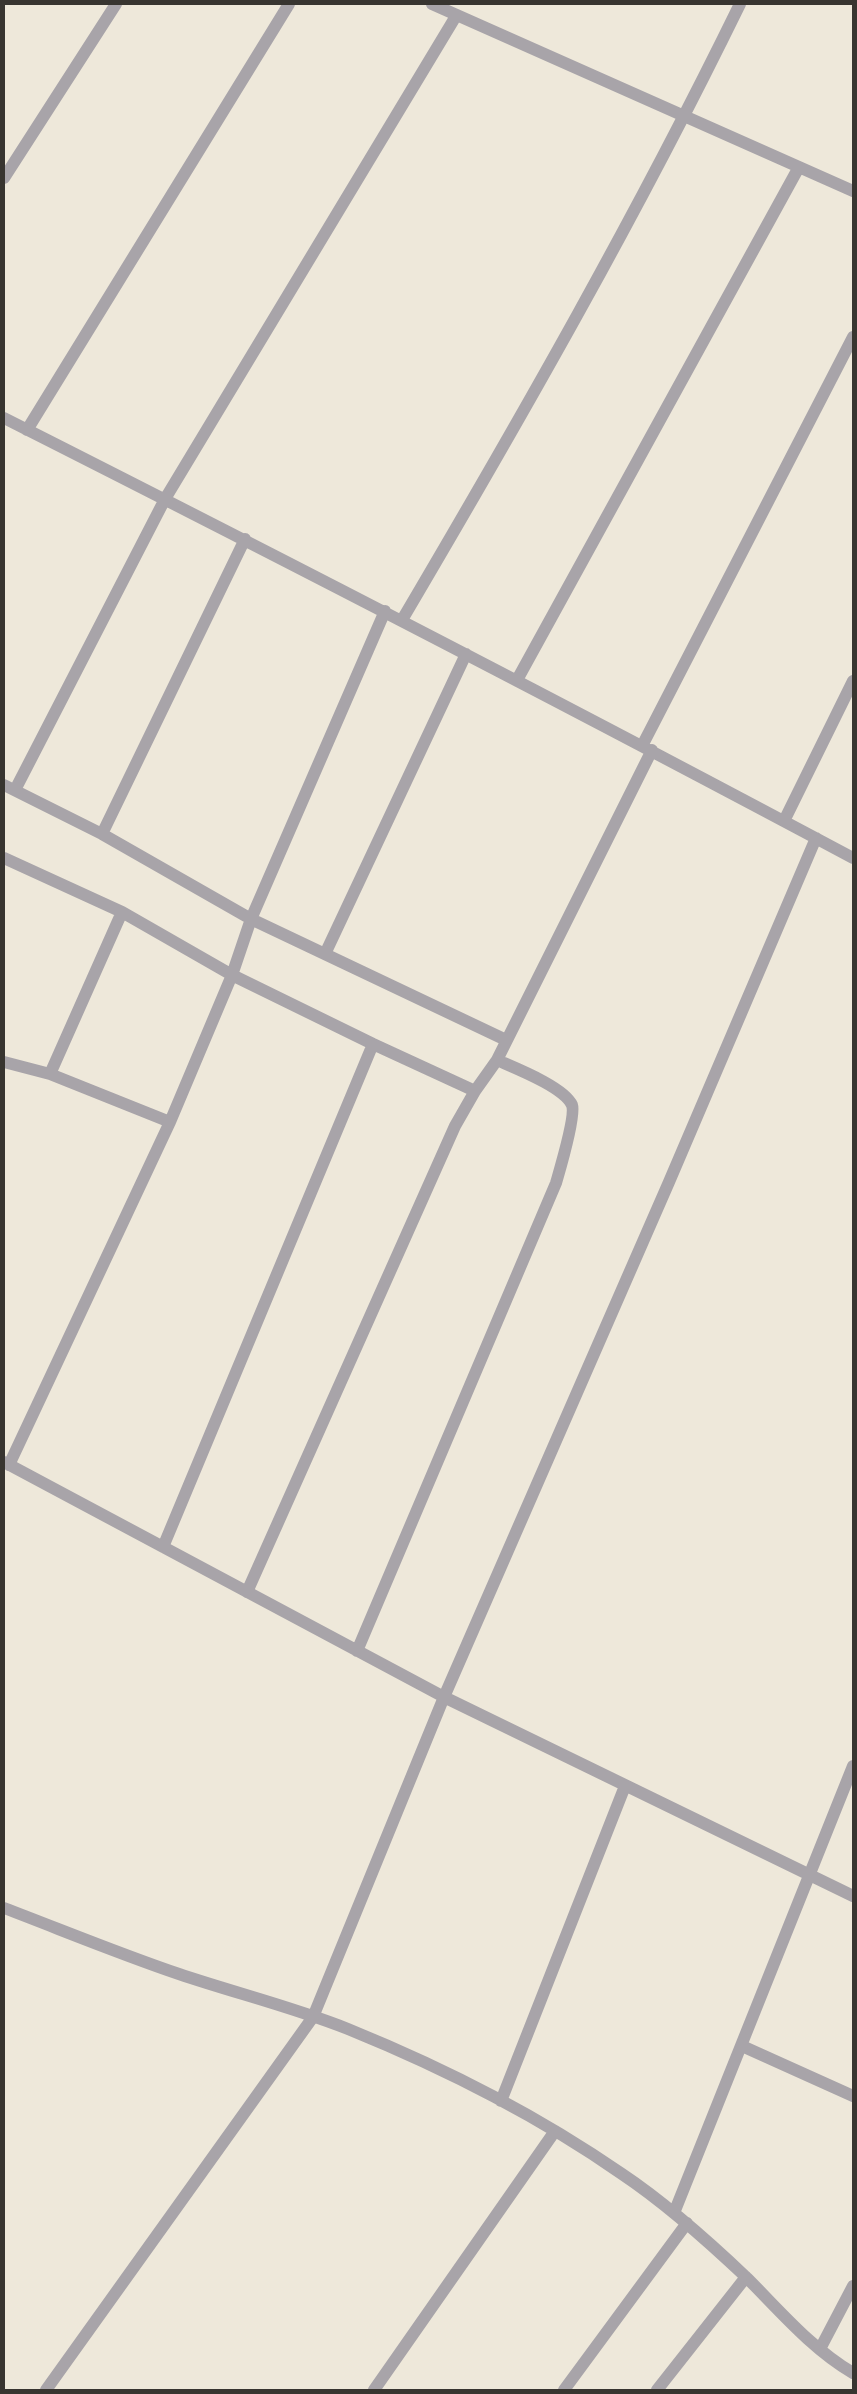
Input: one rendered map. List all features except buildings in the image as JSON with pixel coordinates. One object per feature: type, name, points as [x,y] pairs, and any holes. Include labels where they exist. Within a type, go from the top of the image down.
[{"type":"street","points":[[4,178],[116,4]]},
{"type":"street","points":[[27,430],[289,4]]},
{"type":"street","points":[[432,4],[853,191]]},
{"type":"street","points":[[402,620],[574,324],[685,117],[740,4]]},
{"type":"street","points":[[456,16],[166,499],[9,787],[102,834],[251,919],[506,1040]]},
{"type":"street","points":[[517,680],[799,166]]},
{"type":"street","points":[[247,1592],[456,1126],[475,1091],[497,1060],[647,748],[853,337]]},
{"type":"street","points":[[4,418],[385,611],[853,858]]},
{"type":"street","points":[[102,834],[244,539]]},
{"type":"street","points":[[385,611],[251,919],[232,975],[170,1122],[6,1464],[444,1697],[853,1896]]},
{"type":"street","points":[[325,954],[466,654]]},
{"type":"street","points":[[784,821],[853,681]]},
{"type":"street","points":[[46,2390],[313,2017],[444,1697],[669,1182],[816,838]]},
{"type":"street","points":[[4,858],[122,912],[232,975],[373,1044],[475,1091]]},
{"type":"street","points":[[50,1074],[122,912]]},
{"type":"street","points":[[163,1547],[373,1044]]},
{"type":"street","points":[[357,1651],[556,1183],[572,1118],[571,1103],[562,1093],[497,1060]]},
{"type":"street","points":[[4,1062],[50,1074],[170,1122]]},
{"type":"street","points":[[674,2213],[853,1766]]},
{"type":"street","points":[[501,2101],[626,1786]]},
{"type":"street","points":[[4,1908],[178,1974],[346,2028],[436,2068],[501,2101],[555,2131],[623,2174],[674,2213],[746,2277],[820,2349],[853,2373]]},
{"type":"street","points":[[742,2046],[853,2096]]},
{"type":"street","points":[[374,2390],[555,2131]]},
{"type":"street","points":[[564,2390],[687,2224]]},
{"type":"street","points":[[657,2390],[746,2277]]},
{"type":"street","points":[[820,2349],[853,2286]]}]
